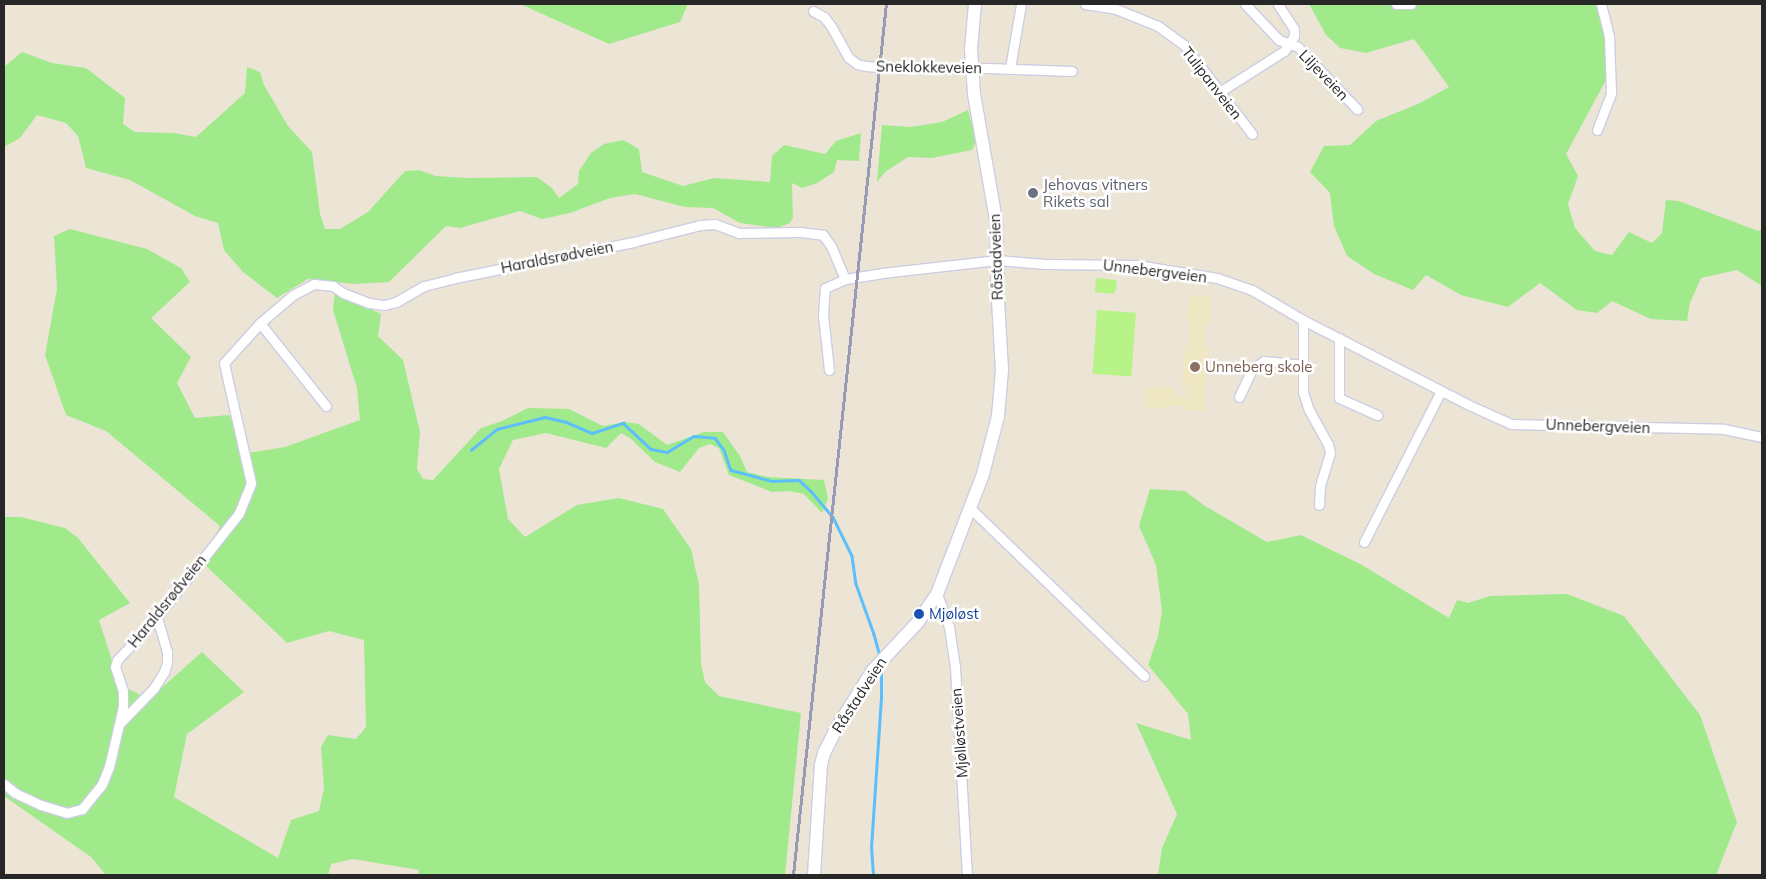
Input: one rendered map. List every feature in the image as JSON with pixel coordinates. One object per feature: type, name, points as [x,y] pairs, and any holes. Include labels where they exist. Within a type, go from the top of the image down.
[{"type":"main road","name":"Råstadveien","points":[[814,875],[821,765],[824,753],[838,726],[873,670],[918,622],[937,594],[991,447],[1001,396],[994,201],[974,94],[972,68],[974,4]]},
{"type":"street","points":[[1010,68],[1021,4]]},
{"type":"street","name":"Tulipanveien","points":[[1086,4],[1116,9],[1158,26],[1184,45],[1252,134]]},
{"type":"street","name":"Liljeveien","points":[[1245,4],[1278,40],[1298,46],[1357,109]]},
{"type":"street","name":"Liljeveien","points":[[1221,92],[1284,51],[1294,36],[1294,29],[1278,4]]},
{"type":"street","points":[[1396,4],[1411,4]]},
{"type":"street","points":[[1597,130],[1611,93],[1609,36],[1601,4]]},
{"type":"street","name":"Sneklokkeveien","points":[[813,11],[824,18],[848,57],[857,64],[879,68],[1010,68],[1072,71]]},
{"type":"street","name":"Haraldsrødveien","points":[[4,784],[15,793],[60,812],[78,812],[87,805],[102,784],[120,723],[123,692],[115,667],[117,660],[157,616],[239,513],[247,498],[251,483],[224,363],[260,323],[293,295],[314,284],[333,286],[343,293],[369,303],[384,305],[396,302],[424,286],[455,278],[633,242],[700,225],[715,224],[739,233],[800,232],[823,235],[831,246],[845,279]]},
{"type":"street","points":[[828,370],[822,315],[825,288],[845,279],[997,260]]},
{"type":"street","name":"Unnebergveien","points":[[997,260],[1045,264],[1130,265],[1217,278],[1252,290],[1303,320],[1511,424],[1724,429],[1762,436]]},
{"type":"street","points":[[1303,320],[1303,392],[1309,410],[1328,444],[1330,453],[1320,486],[1319,505]]},
{"type":"street","points":[[260,323],[326,406]]},
{"type":"street","points":[[1339,338],[1339,398],[1377,415]]},
{"type":"street","points":[[1239,397],[1252,369],[1264,362],[1304,365]]},
{"type":"street","points":[[1364,542],[1441,390]]},
{"type":"street","points":[[970,508],[1144,676]]},
{"type":"street","name":"Mjølløstveien","points":[[937,594],[949,627],[955,667],[967,875]]},
{"type":"street","points":[[120,723],[154,688],[164,672],[167,663],[167,652],[157,616]]},
{"type":"shaded area","name":"Unneberg skole","points":[[1189,295],[1211,297],[1209,324],[1206,324],[1204,347],[1208,348],[1204,411],[1185,410],[1185,406],[1172,405],[1171,408],[1144,407],[1146,387],[1173,388],[1173,397],[1186,397],[1187,387],[1182,386],[1185,346],[1188,346],[1190,322],[1187,321]]},
{"type":"green space","points":[[520,4],[688,4],[680,22],[609,44]]},
{"type":"green space","points":[[1309,4],[1604,4],[1613,67],[1566,154],[1578,176],[1568,204],[1575,228],[1595,251],[1612,255],[1629,232],[1652,243],[1662,233],[1666,200],[1679,201],[1758,231],[1762,229],[1762,286],[1737,270],[1701,278],[1690,303],[1687,321],[1651,319],[1612,301],[1597,313],[1577,310],[1540,283],[1508,307],[1461,295],[1426,275],[1413,290],[1374,274],[1347,256],[1334,226],[1330,193],[1310,172],[1324,146],[1350,145],[1376,121],[1418,104],[1449,87],[1414,39],[1366,53],[1340,48],[1326,35]]},
{"type":"green space","points":[[22,52],[52,63],[86,68],[125,98],[123,124],[135,132],[174,133],[196,137],[245,93],[247,67],[260,72],[264,85],[288,126],[312,152],[320,214],[325,229],[340,229],[368,212],[405,171],[419,170],[436,176],[467,178],[537,177],[552,188],[559,198],[578,184],[579,171],[591,153],[604,144],[623,140],[639,149],[642,172],[683,186],[714,178],[770,182],[772,156],[784,145],[825,154],[836,141],[861,133],[859,161],[837,160],[834,172],[817,183],[802,188],[792,183],[793,217],[790,223],[777,228],[740,223],[713,208],[685,207],[635,194],[610,198],[570,213],[542,219],[520,211],[460,228],[446,226],[389,282],[354,284],[308,279],[277,298],[243,272],[224,250],[218,223],[195,216],[130,180],[86,168],[78,136],[66,123],[37,115],[20,138],[4,147],[4,67]]},
{"type":"green space","points":[[968,110],[976,141],[972,150],[932,158],[908,157],[885,172],[877,182],[882,125],[911,127],[942,122]]},
{"type":"green space","points":[[70,229],[147,249],[181,268],[190,282],[151,318],[191,357],[177,383],[195,418],[229,415],[247,453],[285,447],[360,420],[357,388],[333,310],[335,293],[381,314],[378,336],[403,360],[420,432],[417,469],[423,479],[433,480],[481,428],[502,421],[528,408],[569,409],[603,426],[625,422],[639,424],[667,445],[704,432],[723,432],[740,456],[747,472],[768,477],[824,480],[828,499],[822,513],[804,494],[789,491],[772,492],[729,475],[719,448],[710,444],[699,448],[680,472],[655,462],[630,438],[621,433],[606,448],[546,433],[513,440],[499,469],[508,519],[525,537],[577,505],[619,498],[663,509],[691,549],[699,585],[701,663],[705,682],[719,696],[801,713],[785,875],[418,875],[419,870],[353,859],[331,864],[328,875],[106,875],[91,857],[4,796],[4,517],[21,517],[65,528],[78,538],[130,603],[99,620],[120,685],[149,699],[202,652],[244,692],[187,734],[174,797],[278,858],[291,820],[319,811],[324,788],[321,747],[328,735],[356,739],[366,727],[364,640],[329,631],[287,643],[202,562],[220,526],[106,431],[66,415],[45,355],[57,289],[54,236]]},
{"type":"green space","points":[[1096,278],[1116,280],[1117,288],[1114,294],[1095,292]]},
{"type":"green space","points":[[1097,310],[1136,313],[1131,377],[1093,374]]},
{"type":"green space","points":[[1150,489],[1185,491],[1205,506],[1267,542],[1301,535],[1362,565],[1449,618],[1457,600],[1468,603],[1490,596],[1567,594],[1624,616],[1700,715],[1737,822],[1716,875],[1158,875],[1162,848],[1177,814],[1136,723],[1191,740],[1188,714],[1148,665],[1158,636],[1162,611],[1156,565],[1139,526]]},
{"type":"waterway","points":[[471,450],[497,429],[545,417],[566,422],[592,433],[623,423],[651,449],[667,452],[694,436],[715,438],[724,450],[731,470],[772,481],[799,480],[833,517],[852,556],[856,584],[880,657]]},
{"type":"waterway","points":[[873,875],[871,848],[881,699],[881,667]]},
{"type":"railway","points":[[793,875],[886,4]]},
{"type":"place","name":"Jehovas vitners Rikets sal","points":[[1033,193]]},
{"type":"place","name":"Unneberg skole","points":[[1195,367]]},
{"type":"place","name":"Mjøløst","points":[[919,614]]}]
